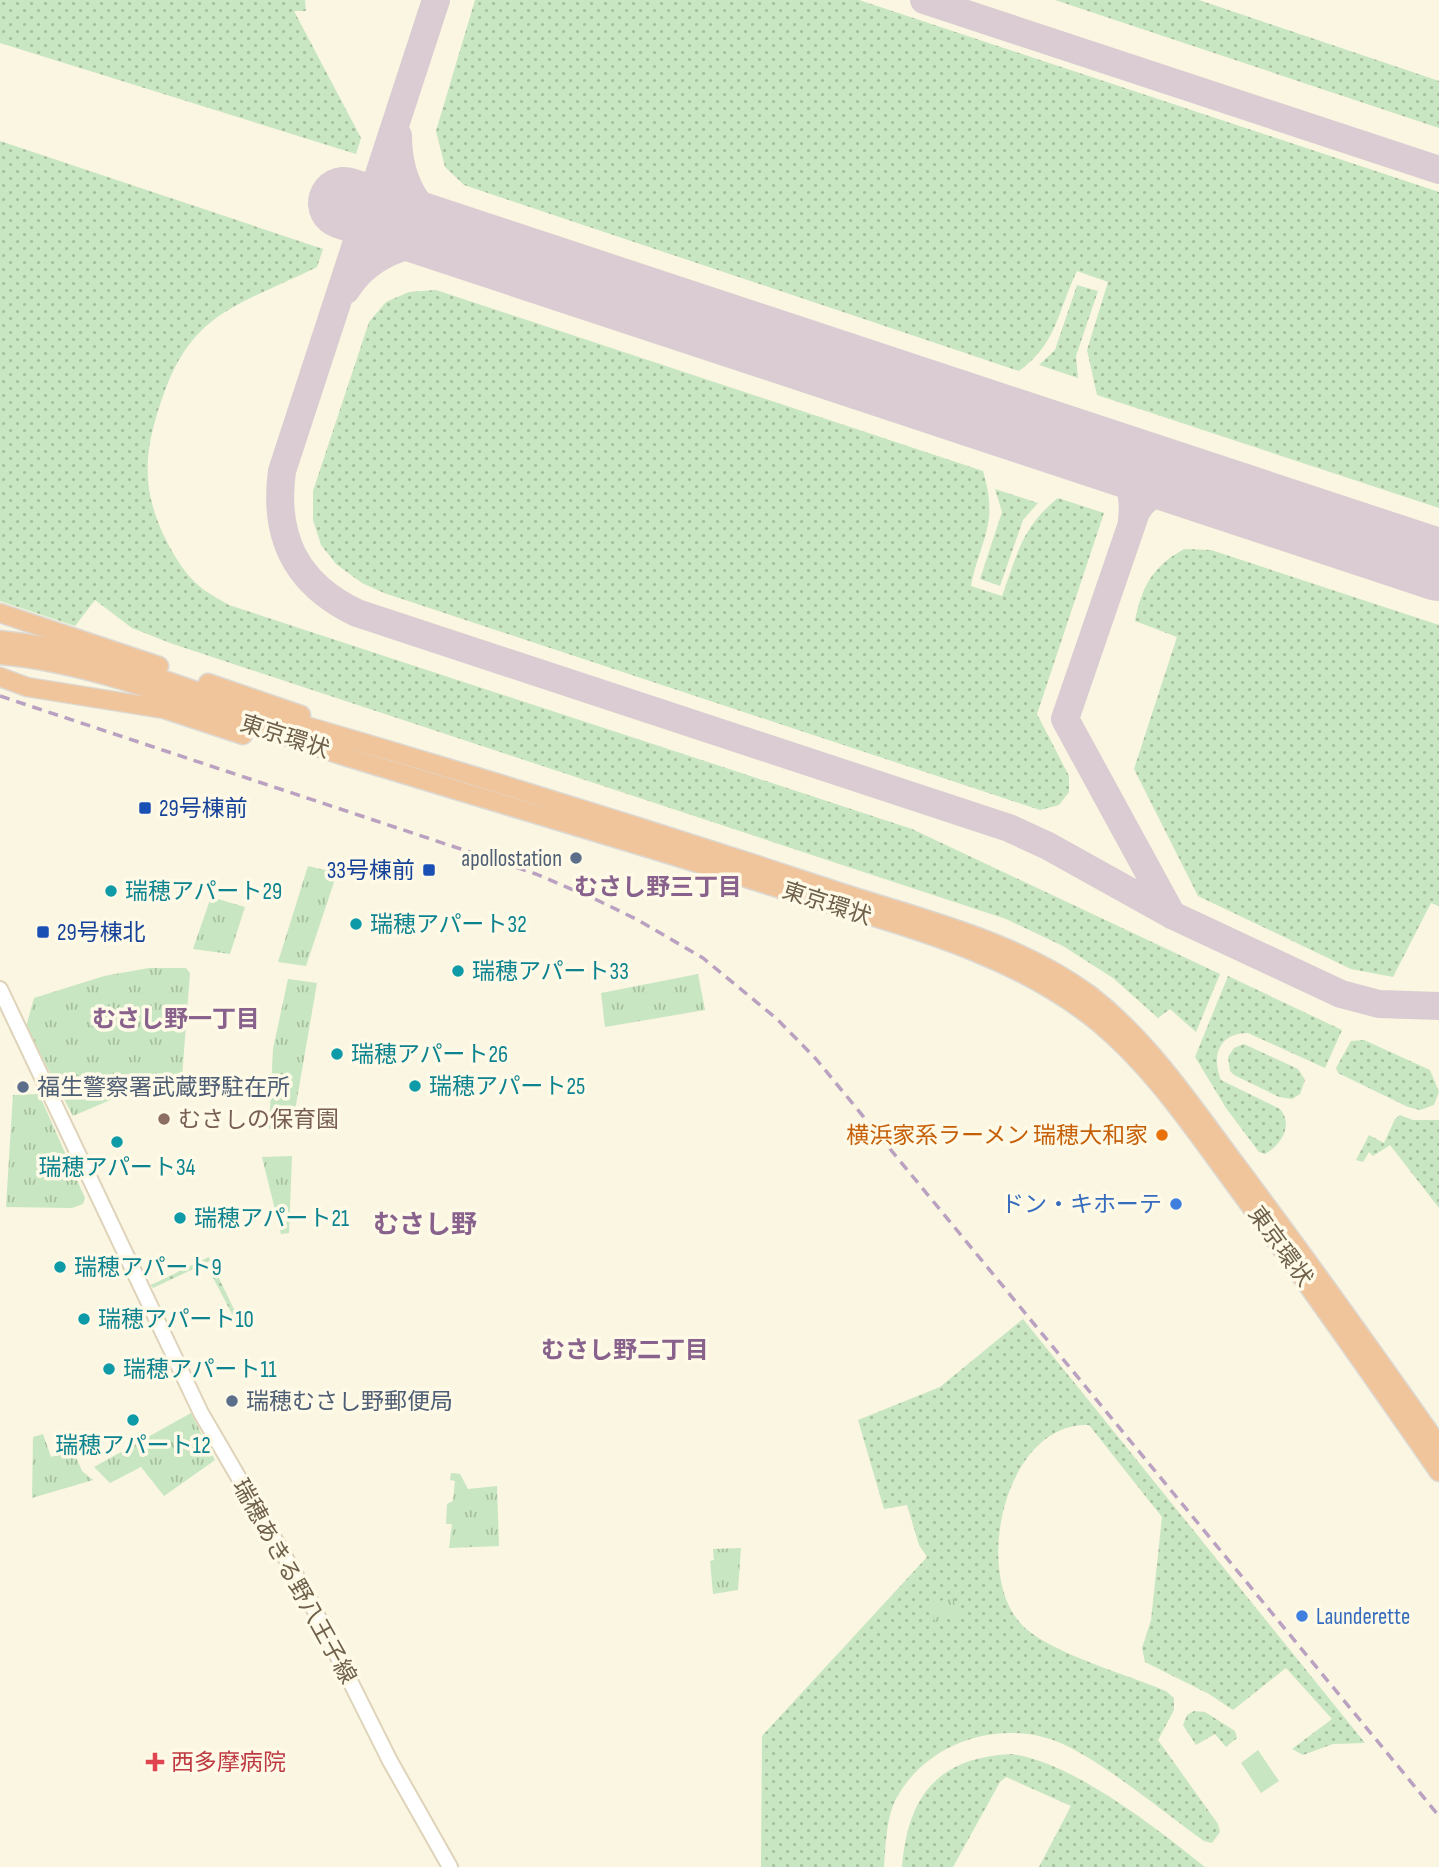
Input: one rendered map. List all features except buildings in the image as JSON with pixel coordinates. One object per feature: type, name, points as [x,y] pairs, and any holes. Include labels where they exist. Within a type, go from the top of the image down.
[{"type":"highway","points":[[0,613],[276,704],[351,739]]},
{"type":"highway","name":"東京環状","points":[[0,640],[56,647],[90,656],[695,844],[970,936],[1012,952],[1065,979],[1125,1026],[1156,1060],[1259,1194],[1439,1446]]},
{"type":"highway","name":"東京環状","points":[[0,655],[71,667],[961,946],[1037,981],[1082,1010],[1115,1038],[1177,1106],[1314,1292],[1439,1472]]},
{"type":"highway","points":[[0,677],[27,687],[164,709],[338,765],[466,792]]},
{"type":"main road","name":"瑞穂あきる野八王子線","points":[[0,989],[201,1413],[306,1593],[385,1749],[450,1867]]},
{"type":"green space","points":[[0,0],[305,0],[306,11],[294,11],[361,138],[356,154],[0,43]]},
{"type":"green space","points":[[475,0],[859,0],[1439,192],[1439,508],[1097,395],[1087,350],[1108,282],[1077,271],[1049,338],[1032,361],[1019,371],[464,185],[445,167],[436,131]]},
{"type":"green space","points":[[1055,0],[1199,0],[1439,81],[1439,128]]},
{"type":"green space","points":[[0,141],[323,249],[317,267],[244,301],[205,327],[184,351],[166,389],[151,437],[148,455],[149,489],[167,542],[185,571],[202,588],[229,605],[912,829],[1220,974],[1196,1032],[1170,1009],[1158,1018],[1113,978],[1063,946],[1006,919],[173,644],[132,628],[95,600],[75,626],[0,601]]},
{"type":"green space","points":[[1077,285],[1098,291],[1076,356],[1078,378],[1039,365],[1055,350]]},
{"type":"green space","points":[[436,290],[983,471],[989,518],[971,586],[1002,596],[1028,531],[1058,498],[1104,513],[1037,714],[1069,776],[1069,792],[1059,805],[1040,810],[384,593],[362,583],[336,564],[321,545],[313,520],[313,491],[369,322],[386,302],[409,292]]},
{"type":"green space","points":[[995,489],[1038,503],[1023,520],[1000,586],[980,579],[1002,512]]},
{"type":"green space","points":[[1184,549],[1211,550],[1439,625],[1439,906],[1431,903],[1393,977],[1351,969],[1198,896],[1134,769],[1177,637],[1135,621],[1145,588],[1156,570]]},
{"type":"green space","points":[[308,866],[337,873],[306,966],[278,962]]},
{"type":"green space","points":[[211,897],[245,907],[230,954],[193,949]]},
{"type":"green space","points":[[149,968],[186,968],[190,973],[181,1090],[136,1089],[73,1116],[26,1027],[34,998],[104,976]]},
{"type":"green space","points":[[698,974],[705,1010],[605,1027],[601,993]]},
{"type":"green space","points":[[1228,976],[1342,1030],[1325,1068],[1248,1033],[1230,1037],[1220,1048],[1217,1063],[1221,1080],[1280,1109],[1284,1115],[1284,1134],[1265,1154],[1259,1152],[1226,1108],[1195,1057]]},
{"type":"green space","points":[[288,979],[317,983],[292,1128],[269,1129],[273,1049]]},
{"type":"green space","points":[[1364,1040],[1430,1070],[1439,1092],[1434,1105],[1420,1110],[1408,1107],[1338,1073],[1336,1068],[1351,1041]]},
{"type":"green space","points":[[1244,1044],[1298,1069],[1305,1080],[1300,1094],[1292,1099],[1279,1097],[1234,1075],[1230,1071],[1228,1057],[1234,1048]]},
{"type":"green space","points":[[39,1094],[85,1198],[83,1204],[72,1208],[6,1207],[13,1095]]},
{"type":"green space","points":[[1400,1115],[1413,1120],[1439,1120],[1439,1208],[1390,1145],[1373,1156],[1369,1152],[1363,1162],[1356,1160],[1369,1135],[1384,1143],[1395,1119]]},
{"type":"green space","points":[[292,1156],[289,1233],[281,1234],[262,1157]]},
{"type":"green space","points":[[209,1257],[210,1261],[153,1288],[151,1285]]},
{"type":"green space","points":[[215,1270],[243,1328],[240,1329],[210,1272]]},
{"type":"green space","points":[[1023,1319],[1365,1743],[1333,1744],[1303,1755],[1292,1749],[1332,1719],[1286,1668],[1233,1710],[1209,1694],[1145,1662],[1142,1648],[1151,1620],[1162,1517],[1089,1425],[1060,1431],[1035,1448],[1017,1474],[1004,1506],[999,1541],[1000,1575],[1008,1605],[1025,1628],[1054,1647],[1166,1691],[1174,1698],[1174,1710],[1158,1740],[1218,1824],[1220,1832],[1212,1843],[1204,1841],[1089,1758],[1053,1740],[1008,1733],[985,1735],[964,1741],[943,1751],[909,1780],[896,1799],[890,1815],[884,1867],[761,1867],[762,1736],[927,1557],[919,1545],[907,1505],[884,1509],[858,1420],[940,1387]]},
{"type":"green space","points":[[191,1413],[215,1460],[164,1496],[141,1467],[110,1483],[94,1467]]},
{"type":"green space","points":[[43,1434],[51,1457],[73,1450],[82,1471],[93,1480],[32,1498],[33,1437]]},
{"type":"green space","points":[[451,1473],[460,1474],[468,1489],[497,1486],[499,1546],[449,1548],[452,1524],[446,1524],[447,1504],[453,1501],[455,1481],[450,1480]]},
{"type":"green space","points":[[741,1548],[738,1590],[713,1594],[710,1561],[714,1560],[713,1549]]},
{"type":"green space","points":[[953,1597],[958,1616],[935,1622],[930,1604]]},
{"type":"green space","points":[[1194,1711],[1205,1712],[1235,1731],[1237,1738],[1226,1747],[1215,1734],[1196,1745],[1183,1725],[1187,1715]]},
{"type":"green space","points":[[1258,1750],[1279,1781],[1261,1793],[1241,1763]]},
{"type":"green space","points":[[1011,1754],[1035,1760],[1087,1783],[1138,1816],[1205,1867],[1039,1867],[1071,1806],[1006,1777],[1000,1782],[953,1867],[902,1867],[911,1820],[931,1785],[964,1763]]},
{"type":"taxiway","points":[[436,0],[282,471],[281,517],[286,537],[293,556],[318,588],[357,613],[1009,828],[1048,846],[1172,915],[1341,994],[1379,1004],[1439,1006]]},
{"type":"taxiway","points":[[924,0],[1439,170]]},
{"type":"taxiway","points":[[398,136],[403,172],[417,202],[440,226],[471,245]]},
{"type":"taxiway","points":[[346,290],[356,276],[369,265],[398,249],[430,242],[464,244]]},
{"type":"taxiway","points":[[1108,456],[1126,477],[1131,493],[1132,520]]},
{"type":"taxiway","points":[[1172,915],[1065,719],[1136,512],[1147,499],[1160,490],[1192,483]]},
{"type":"runway","points":[[344,203],[1439,565]]},
{"type":"railway","points":[[0,696],[536,874],[638,920],[703,958],[777,1019],[816,1059],[1439,1816]]},
{"type":"place","name":"29号棟前","points":[[145,808]]},
{"type":"place","name":"apollostation","points":[[576,858]]},
{"type":"place","name":"33号棟前","points":[[429,870]]},
{"type":"place","name":"瑞穂アパート29","points":[[111,891]]},
{"type":"place","name":"瑞穂アパート32","points":[[356,924]]},
{"type":"place","name":"29号棟北","points":[[43,932]]},
{"type":"place","name":"瑞穂アパート33","points":[[458,971]]},
{"type":"place","name":"瑞穂アパート26","points":[[337,1054]]},
{"type":"place","name":"瑞穂アパート25","points":[[415,1086]]},
{"type":"place","name":"福生警察署武蔵野駐在所","points":[[23,1087]]},
{"type":"place","name":"むさしの保育園","points":[[164,1119]]},
{"type":"place","name":"横浜家系ラーメン 瑞穂大和家","points":[[1162,1135]]},
{"type":"place","name":"瑞穂アパート34","points":[[117,1142]]},
{"type":"place","name":"ドン・キホーテ","points":[[1176,1204]]},
{"type":"place","name":"瑞穂アパート21","points":[[180,1218]]},
{"type":"place","name":"瑞穂アパート9","points":[[60,1267]]},
{"type":"place","name":"瑞穂アパート10","points":[[84,1319]]},
{"type":"place","name":"瑞穂アパート11","points":[[109,1369]]},
{"type":"place","name":"瑞穂むさし野郵便局","points":[[232,1401]]},
{"type":"place","name":"瑞穂アパート12","points":[[133,1420]]},
{"type":"place","name":"Launderette","points":[[1302,1616]]},
{"type":"place","name":"西多摩病院","points":[[155,1762]]},
{"type":"district","name":"むさし野三丁目","points":[[658,887]]},
{"type":"district","name":"むさし野一丁目","points":[[176,1019]]},
{"type":"district","name":"むさし野","points":[[425,1224]]},
{"type":"district","name":"むさし野二丁目","points":[[625,1350]]}]
